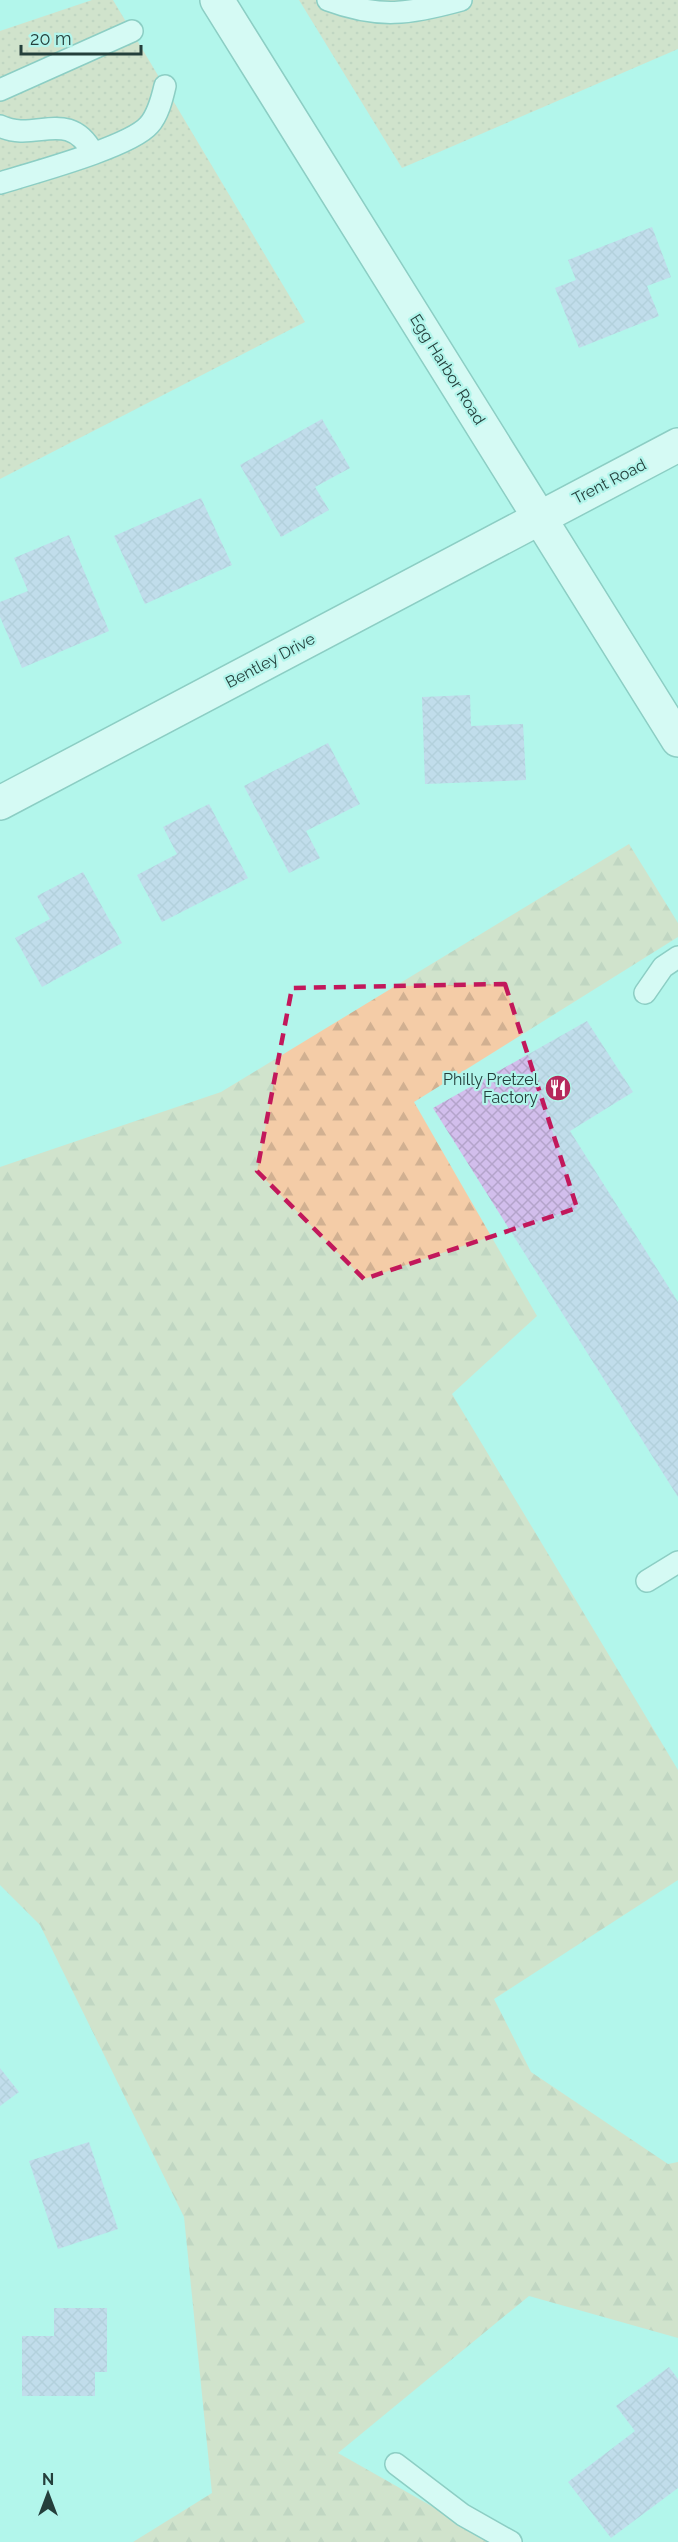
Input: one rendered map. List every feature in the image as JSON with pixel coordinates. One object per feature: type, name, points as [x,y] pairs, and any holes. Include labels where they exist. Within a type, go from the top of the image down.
[{"type":"main road","name":"Egg Harbor Road","points":[[217,0],[678,740]]},
{"type":"main road","name":"Trent Road","points":[[540,516],[678,445]]},
{"type":"main road","name":"Bentley Drive","points":[[0,803],[540,516]]},
{"type":"lane","points":[[328,0],[372,12],[398,14],[461,0]]},
{"type":"lane","points":[[0,90],[132,32]]},
{"type":"lane","points":[[0,183],[93,153],[138,133],[150,124],[161,102],[165,86]]},
{"type":"lane","points":[[0,126],[21,131],[57,127],[71,130],[82,136],[93,153]]},
{"type":"lane","points":[[645,993],[663,967],[678,957]]},
{"type":"lane","points":[[647,1581],[678,1562]]},
{"type":"lane","points":[[396,2464],[463,2515],[511,2542]]},
{"type":"highlighted area","points":[[505,984],[577,1208],[364,1279],[257,1171],[292,988]]},
{"type":"green space","points":[[92,0],[113,0],[305,322],[0,479],[0,31]]},
{"type":"green space","points":[[299,0],[678,0],[678,49],[402,168]]},
{"type":"green space","points":[[629,844],[678,923],[678,937],[414,1102],[537,1316],[452,1394],[678,1770],[678,1880],[494,1999],[531,2072],[668,2164],[678,2162],[678,2338],[529,2296],[338,2453],[495,2542],[133,2542],[212,2493],[184,2217],[40,1925],[0,1885],[0,1167],[221,1092]]},
{"type":"building","points":[[652,227],[671,277],[647,286],[659,316],[579,348],[555,288],[576,280],[568,260]]},
{"type":"building","points":[[322,419],[350,468],[315,487],[329,510],[281,537],[240,465]]},
{"type":"building","points":[[201,498],[232,565],[145,604],[114,536]]},
{"type":"building","points":[[69,535],[109,631],[22,668],[0,617],[0,602],[28,591],[14,558]]},
{"type":"building","points":[[470,695],[471,726],[523,724],[526,780],[425,784],[422,697]]},
{"type":"building","points":[[328,743],[360,804],[306,831],[320,858],[289,873],[244,786]]},
{"type":"building","points":[[209,804],[248,878],[162,922],[137,875],[177,854],[163,827]]},
{"type":"building","points":[[83,872],[122,943],[42,987],[15,938],[50,919],[37,896]]},
{"type":"building","points":[[587,1021],[633,1092],[570,1131],[678,1302],[678,1497],[433,1108]]},
{"type":"building","points":[[0,2068],[19,2092],[0,2106]]},
{"type":"building","points":[[89,2142],[118,2229],[58,2249],[29,2161]]},
{"type":"building","points":[[54,2308],[107,2308],[107,2372],[95,2372],[95,2396],[22,2396],[22,2336],[54,2336]]},
{"type":"building","points":[[669,2367],[678,2379],[678,2488],[611,2538],[568,2482],[635,2431],[616,2406]]},
{"type":"place","name":"Philly Pretzel Factory","points":[[558,1088]]}]
